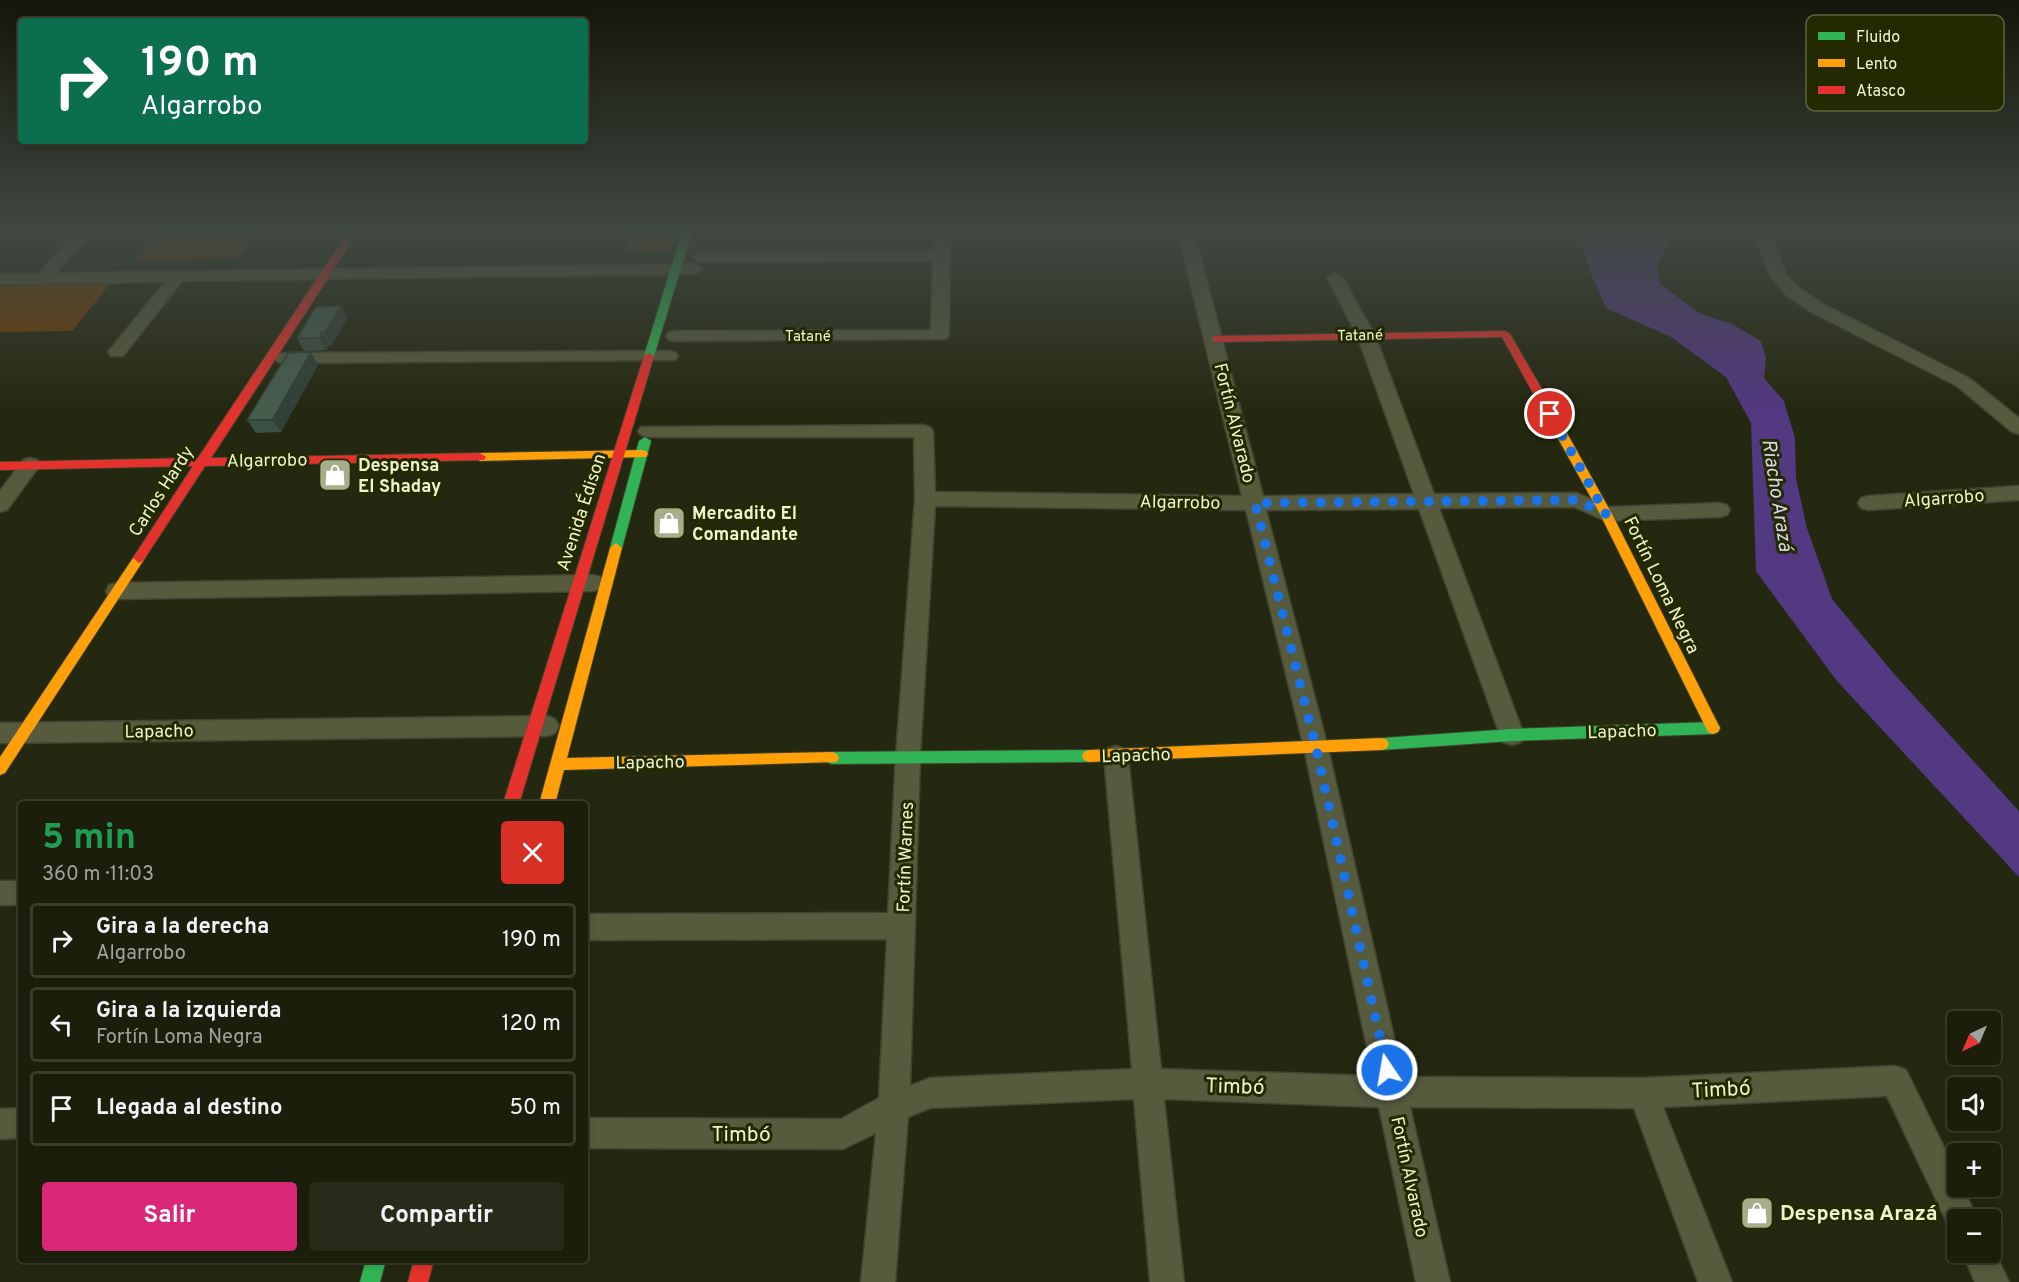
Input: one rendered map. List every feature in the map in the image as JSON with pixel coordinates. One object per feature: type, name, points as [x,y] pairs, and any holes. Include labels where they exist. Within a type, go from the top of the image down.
[{"type":"street","points":[[117,351],[165,292]]},
{"type":"street","name":"Carlos Hardy","points":[[0,769],[314,292]]},
{"type":"street","name":"Avenida Édison","points":[[512,801],[668,292]]},
{"type":"street","name":"Tatané","points":[[677,330],[940,335],[940,292]]},
{"type":"street","name":"Fortín Alvarado","points":[[1202,292],[1316,748],[1433,1282]]},
{"type":"street","points":[[1343,292],[1366,335],[1512,735]]},
{"type":"street","points":[[1793,292],[1817,308],[1963,382],[2019,428]]},
{"type":"street","points":[[270,358],[648,356],[668,361],[677,330]]},
{"type":"street","name":"Tatané","points":[[1215,339],[1505,334]]},
{"type":"street","name":"Fortín Loma Negra","points":[[1505,334],[1606,514],[1713,728]]},
{"type":"street","points":[[548,801],[650,426]]},
{"type":"street","name":"Fortín Warnes","points":[[650,426],[923,431],[925,499],[908,756],[894,1107],[878,1282]]},
{"type":"street","name":"Algarrobo","points":[[0,466],[642,454]]},
{"type":"street","points":[[0,505],[30,465]]},
{"type":"street","name":"Algarrobo","points":[[1868,503],[2019,493]]},
{"type":"street","name":"Algarrobo","points":[[925,499],[1255,503],[1577,500],[1606,514],[1720,510]]},
{"type":"street","points":[[117,591],[609,583]]},
{"type":"street","name":"Lapacho","points":[[0,733],[569,726]]},
{"type":"street","name":"Lapacho","points":[[559,764],[908,756],[1116,756],[1316,748],[1512,735],[1713,728]]},
{"type":"street","points":[[1116,756],[1167,1282]]},
{"type":"street","points":[[0,893],[18,893]]},
{"type":"street","points":[[588,927],[902,926]]},
{"type":"street","name":"Timbó","points":[[588,1133],[843,1134],[894,1107],[930,1093],[1148,1083],[1392,1092],[1643,1093],[1895,1081],[1957,1209]]},
{"type":"street","points":[[1643,1093],[1715,1282]]},
{"type":"street","points":[[0,1124],[18,1123]]},
{"type":"street","points":[[370,1282],[375,1263]]},
{"type":"street","points":[[418,1282],[423,1263]]},
{"type":"street","points":[[1983,1263],[1992,1282]]},
{"type":"shaded area","points":[[0,292],[104,292],[72,331],[0,332]]},
{"type":"water","name":"Riacho Arazá","points":[[1599,292],[1671,292],[1701,314],[1732,324],[1761,341],[1766,358],[1764,378],[1784,401],[1795,438],[1796,479],[1807,528],[1832,599],[1895,675],[2019,811],[2019,877],[1836,680],[1756,571],[1751,423],[1726,377],[1671,337],[1606,308]]},
{"type":"building","points":[[341,306],[319,338],[297,338],[316,307]]},
{"type":"building","points":[[311,352],[272,420],[247,420],[288,353]]},
{"type":"traffic: fast","points":[[649,356],[669,292]]},
{"type":"traffic: fast","points":[[616,548],[645,441]]},
{"type":"traffic: fast","points":[[1382,744],[1512,735],[1713,728]]},
{"type":"traffic: fast","points":[[832,758],[1089,756]]},
{"type":"traffic: fast","points":[[370,1282],[375,1263]]},
{"type":"traffic: slow","points":[[1552,417],[1606,514],[1713,728]]},
{"type":"traffic: slow","points":[[480,457],[642,454]]},
{"type":"traffic: slow","points":[[548,801],[616,548]]},
{"type":"traffic: slow","points":[[0,769],[139,558]]},
{"type":"traffic: slow","points":[[1089,756],[1382,744]]},
{"type":"traffic: slow","points":[[559,764],[832,758]]},
{"type":"traffic: jam","points":[[139,558],[314,292]]},
{"type":"traffic: jam","points":[[1215,339],[1505,334],[1552,417]]},
{"type":"traffic: jam","points":[[512,801],[649,356]]},
{"type":"traffic: jam","points":[[0,466],[480,457]]},
{"type":"traffic: jam","points":[[418,1282],[423,1263]]},
{"type":"place","name":"Despensa El Shaday","points":[[335,475]]},
{"type":"place","name":"Mercadito El Comandante","points":[[669,523]]},
{"type":"place","name":"Despensa Arazá","points":[[1757,1213]]},
{"type":"route","points":[[1387,1070],[1316,748],[1255,503],[1577,500],[1606,514],[1550,414]]}]
